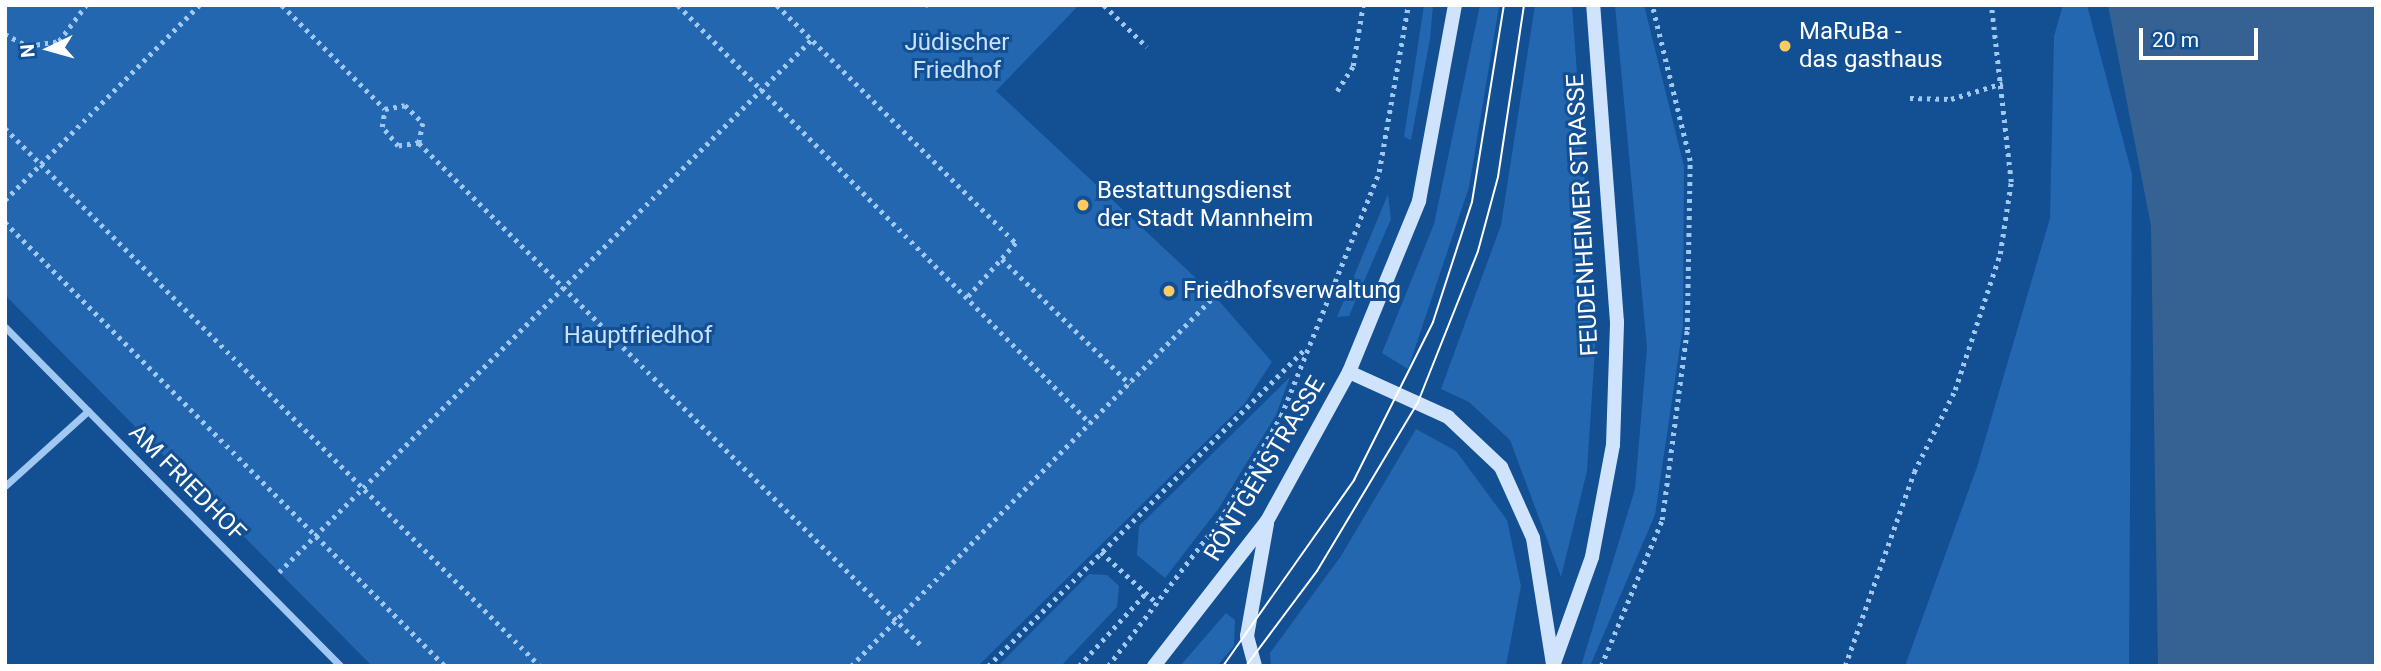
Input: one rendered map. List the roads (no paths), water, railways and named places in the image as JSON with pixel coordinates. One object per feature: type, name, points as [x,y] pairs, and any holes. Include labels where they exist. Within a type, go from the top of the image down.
[{"type":"main road","name":"RÖNTGENSTRASSE","points":[[1154,666],[1267,521],[1349,372],[1419,201],[1455,5]]},
{"type":"main road","name":"FEUDENHEIMER STRASSE","points":[[1554,665],[1592,557],[1613,445],[1617,323],[1593,5]]},
{"type":"main road","points":[[1349,372],[1448,417],[1501,467],[1533,538],[1554,665]]},
{"type":"main road","points":[[1255,666],[1247,636],[1267,521]]},
{"type":"street","name":"AM FRIEDHOF","points":[[5,327],[341,666]]},
{"type":"street","points":[[5,486],[88,411]]},
{"type":"tram line","points":[[1223,666],[1354,480],[1433,322],[1472,202],[1504,5]]},
{"type":"tram line","points":[[1246,666],[1317,571],[1418,402],[1478,251],[1498,177],[1524,5]]},
{"type":"place","name":"MaRuBa - das gasthaus","points":[[1785,46]]},
{"type":"place","name":"Bestattungsdienst der Stadt Mannheim","points":[[1083,205]]},
{"type":"place","name":"Friedhofsverwaltung","points":[[1169,291]]},
{"type":"park label","name":"Jüdischer Friedhof","points":[[957,57]]},
{"type":"park label","name":"Hauptfriedhof","points":[[638,336]]}]
